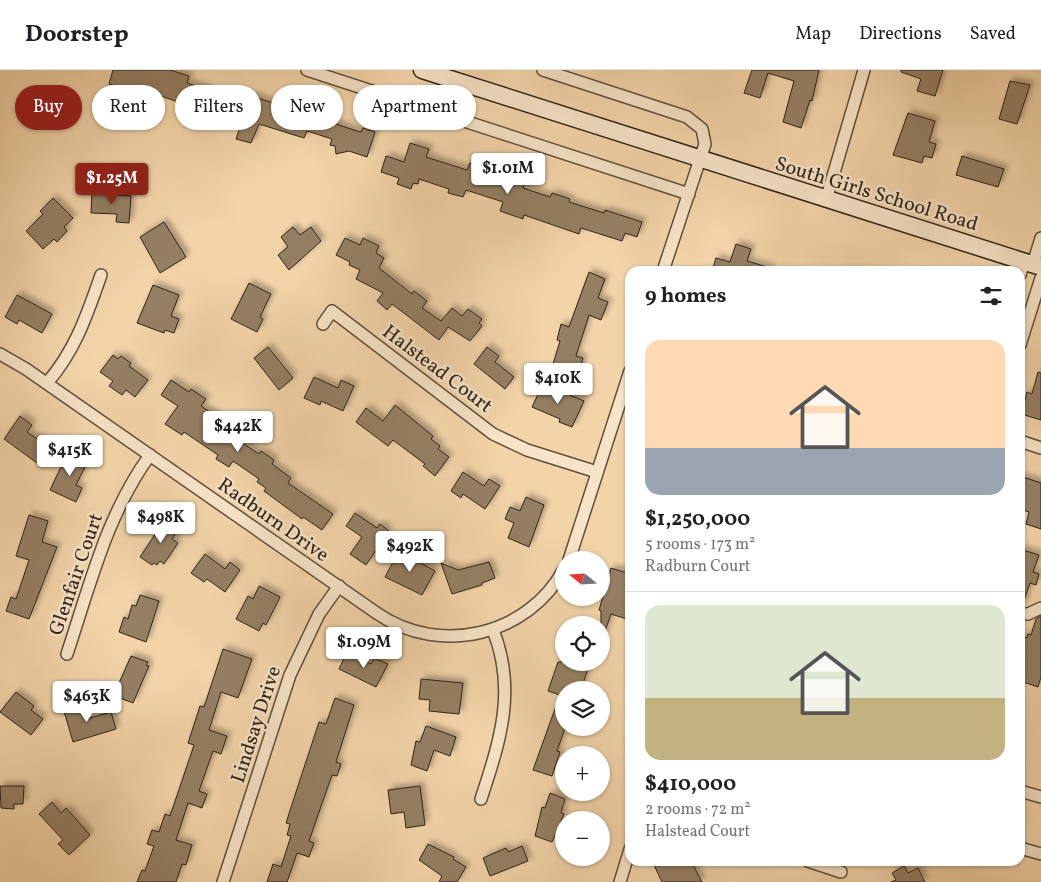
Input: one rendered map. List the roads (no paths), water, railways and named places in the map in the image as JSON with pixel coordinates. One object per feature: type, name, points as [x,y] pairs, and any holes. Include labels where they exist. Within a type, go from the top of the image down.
[{"type":"main road","name":"South Girls School Road","points":[[422,70],[826,200],[1023,266]]},
{"type":"street","points":[[307,70],[689,194]]},
{"type":"street","points":[[542,70],[691,118],[702,129],[705,140],[700,160],[665,266]]},
{"type":"street","points":[[826,200],[864,70]]},
{"type":"street","points":[[1025,313],[1032,269],[1041,238]]},
{"type":"street","points":[[47,383],[64,362],[80,334],[101,275]]},
{"type":"street","name":"Halstead Court","points":[[322,324],[332,311],[494,434],[527,450],[597,472]]},
{"type":"street","name":"Radburn Drive","points":[[0,354],[47,383],[389,621],[420,633],[460,636],[493,630],[528,611],[547,593],[555,582]]},
{"type":"street","points":[[572,551],[625,386]]},
{"type":"street","points":[[1025,443],[1041,448]]},
{"type":"street","name":"Glenfair Court","points":[[67,654],[112,519],[131,483],[150,455]]},
{"type":"street","name":"Lindsay Drive","points":[[223,882],[290,675],[320,614],[339,586]]},
{"type":"street","points":[[1025,614],[1041,608]]},
{"type":"street","points":[[481,799],[497,751],[505,706],[504,674],[493,630]]},
{"type":"street","points":[[1025,793],[1041,798]]},
{"type":"street","points":[[1025,849],[1041,854]]},
{"type":"street","points":[[620,882],[625,866]]},
{"type":"street","points":[[823,866],[841,872]]}]
